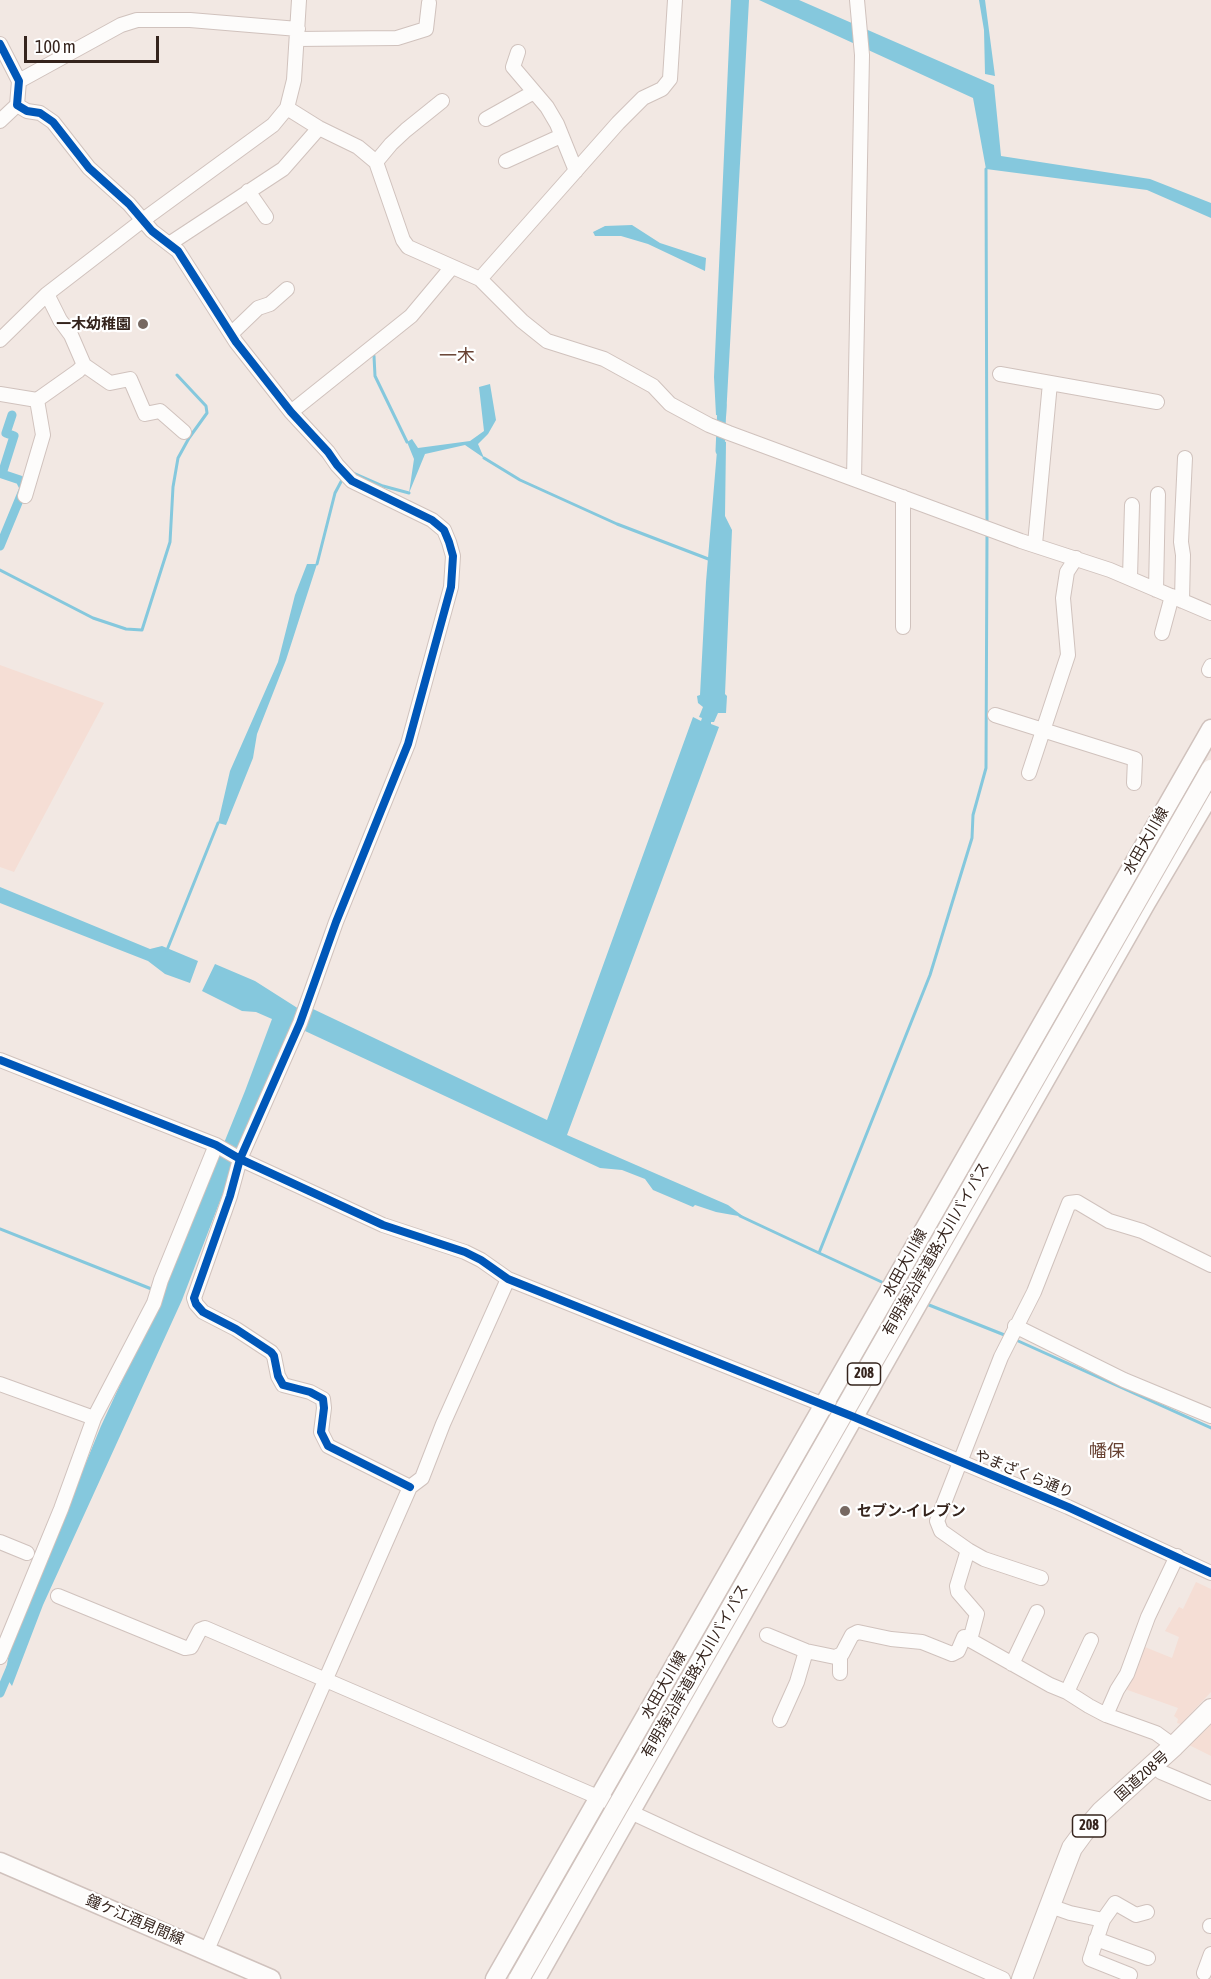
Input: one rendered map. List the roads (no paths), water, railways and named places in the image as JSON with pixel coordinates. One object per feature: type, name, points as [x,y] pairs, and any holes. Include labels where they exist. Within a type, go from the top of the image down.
[{"type":"highway","name":"有明海沿岸道路;大川バイパス","points":[[519,1979],[1211,770]]},
{"type":"highway","name":"有明海沿岸道路;大川バイパス","points":[[524,1979],[1211,780]]},
{"type":"highway","name":"国道208号","points":[[1022,1979],[1072,1848],[1101,1812],[1211,1709]]},
{"type":"main road","name":"水田大川線","points":[[495,1979],[1211,729]]},
{"type":"main road","name":"水田大川線","points":[[536,1979],[925,1291],[1211,793]]},
{"type":"main road","name":"鐘ケ江酒見間線","points":[[0,1862],[271,1979]]},
{"type":"street","points":[[0,340],[46,294],[273,125],[287,108],[294,80],[299,0]]},
{"type":"street","points":[[480,279],[618,123],[643,99],[662,89],[669,79],[675,0]]},
{"type":"street","points":[[854,479],[862,49],[857,0]]},
{"type":"street","points":[[19,81],[121,25],[137,20],[190,21],[297,34],[397,38],[426,28],[429,3]]},
{"type":"street","points":[[0,44],[19,81],[17,105],[0,121]]},
{"type":"street","points":[[519,52],[513,67],[547,106],[576,171]]},
{"type":"street","points":[[486,119],[534,92]]},
{"type":"street","points":[[376,162],[391,144],[442,101]]},
{"type":"street","points":[[17,105],[27,111],[40,113],[53,122],[89,168],[152,231],[178,250],[254,367],[352,481],[432,520],[444,530],[449,542],[453,568],[451,587],[408,744],[336,922],[302,1017],[240,1157],[209,1256],[194,1294],[196,1304],[203,1312],[236,1329],[271,1352],[276,1362],[278,1376],[284,1385],[310,1392],[323,1399],[321,1432],[328,1446],[410,1487]]},
{"type":"street","points":[[287,108],[319,128],[358,147],[376,162],[403,240],[414,250],[480,279],[522,321],[547,341],[604,360],[653,386],[670,404],[709,425],[987,528],[1131,577],[1211,613]]},
{"type":"street","points":[[170,244],[283,169],[319,128]]},
{"type":"street","points":[[506,161],[561,136]]},
{"type":"street","points":[[248,191],[266,217]]},
{"type":"street","points":[[291,412],[411,316],[452,267]]},
{"type":"street","points":[[231,333],[258,308],[270,304],[287,289]]},
{"type":"street","points":[[46,294],[71,335],[84,365],[110,383],[130,379],[145,414],[160,411],[184,432]]},
{"type":"street","points":[[0,394],[37,400],[84,365]]},
{"type":"street","points":[[1000,374],[1157,402]]},
{"type":"street","points":[[1035,544],[1050,383]]},
{"type":"street","points":[[25,496],[43,435],[37,400]]},
{"type":"street","points":[[1162,633],[1177,599],[1183,555],[1181,542],[1185,458]]},
{"type":"street","points":[[1156,590],[1158,494]]},
{"type":"street","points":[[903,497],[903,627]]},
{"type":"street","points":[[1131,577],[1132,505]]},
{"type":"street","points":[[1029,773],[1068,655],[1063,598],[1067,572],[1076,558]]},
{"type":"street","points":[[994,715],[1135,759],[1134,783]]},
{"type":"street","name":"やまざくら通り","points":[[0,1060],[218,1146],[383,1225],[465,1252],[508,1279],[854,1417],[1068,1507],[1211,1573]]},
{"type":"street","points":[[0,1657],[61,1509],[94,1419],[154,1303],[161,1280],[218,1146]]},
{"type":"street","points":[[1041,1578],[984,1559],[941,1531],[937,1521],[1006,1345],[1034,1292],[1066,1211],[1072,1201],[1109,1221],[1142,1231],[1211,1265]]},
{"type":"street","points":[[207,1950],[410,1487],[422,1478],[443,1424],[508,1279]]},
{"type":"street","points":[[1015,1326],[1124,1380],[1211,1416]]},
{"type":"street","points":[[0,1384],[94,1419]]},
{"type":"street","points":[[0,1542],[27,1553]]},
{"type":"street","points":[[968,1550],[957,1586],[958,1592],[977,1614],[970,1640]]},
{"type":"street","points":[[1106,1715],[1116,1690],[1127,1674],[1148,1617],[1177,1556]]},
{"type":"street","points":[[58,1596],[185,1648],[191,1647],[200,1630],[205,1628],[600,1798],[1003,1979]]},
{"type":"street","points":[[1012,1664],[1037,1612]]},
{"type":"street","points":[[840,1673],[840,1656],[852,1635],[858,1632],[922,1642],[952,1654],[957,1651],[964,1637],[1106,1715],[1156,1733],[1174,1746]]},
{"type":"street","points":[[766,1635],[806,1651],[840,1656]]},
{"type":"street","points":[[1067,1692],[1091,1640]]},
{"type":"street","points":[[780,1720],[797,1682],[806,1651]]},
{"type":"street","points":[[1153,1765],[1161,1772],[1211,1793]]},
{"type":"street","points":[[1130,1975],[1090,1959],[1103,1920],[1115,1903],[1136,1915],[1147,1912]]},
{"type":"street","points":[[1050,1906],[1070,1914],[1103,1920]]},
{"type":"street","points":[[1096,1939],[1148,1958]]},
{"type":"street","points":[[1204,1973],[1211,1954]]},
{"type":"water","points":[[731,0],[749,0],[726,417],[716,415],[714,377]]},
{"type":"water","points":[[759,0],[799,0],[994,85],[1001,156],[1150,179],[1211,203],[1211,218],[1147,190],[986,169],[973,98]]},
{"type":"water","points":[[979,0],[985,0],[995,76],[985,74],[984,30]]},
{"type":"water","points":[[632,225],[660,243],[706,258],[705,271],[648,244],[621,236],[595,236],[593,232],[605,226]]},
{"type":"water","points":[[490,384],[496,420],[488,434],[478,444],[484,458],[465,445],[425,454],[409,493],[414,459],[407,442],[412,439],[418,448],[470,441],[484,431],[479,387]]},
{"type":"water","points":[[718,439],[726,442],[725,516],[732,530],[726,713],[718,713],[714,722],[711,722],[719,727],[567,1135],[728,1205],[744,1217],[716,1212],[695,1205],[693,1207],[653,1190],[645,1179],[622,1170],[600,1168],[305,1031],[303,1026],[309,1010],[313,1009],[547,1120],[693,717],[701,721],[702,718],[699,717],[703,707],[698,703],[697,696],[700,695],[706,582]]},
{"type":"water","points":[[307,564],[317,564],[286,660],[257,734],[253,758],[226,825],[218,823],[230,771],[278,662],[295,595]]},
{"type":"water","points":[[0,887],[150,949],[162,946],[198,961],[190,983],[165,974],[148,961],[0,903]]},
{"type":"water","points":[[215,964],[255,981],[299,1009],[240,1149],[182,1300],[43,1605],[12,1686],[5,1676],[10,1647],[101,1426],[169,1279],[272,1019],[256,1012],[242,1011],[202,991]]},
{"type":"waterway","points":[[986,169],[987,525]]},
{"type":"waterway","points":[[374,356],[375,376],[407,442]]},
{"type":"waterway","points":[[0,570],[93,618],[126,629],[142,630],[170,542],[173,487],[178,458],[207,413],[206,406],[177,375]]},
{"type":"waterway","points":[[720,451],[722,405]]},
{"type":"waterway","points":[[0,546],[24,488],[20,480],[2,474],[14,436],[6,433],[12,415]]},
{"type":"waterway","points":[[484,458],[520,480],[617,524],[711,560]]},
{"type":"waterway","points":[[351,472],[383,486],[409,493]]},
{"type":"waterway","points":[[317,564],[335,493],[343,478]]},
{"type":"waterway","points":[[740,1216],[819,1253],[930,975],[972,838],[973,815],[986,768],[987,534]]},
{"type":"waterway","points":[[167,950],[218,823]]},
{"type":"waterway","points":[[0,1229],[154,1290]]},
{"type":"waterway","points":[[819,1253],[886,1284]]},
{"type":"waterway","points":[[924,1303],[1007,1336]]},
{"type":"waterway","points":[[1016,1340],[1211,1428]]},
{"type":"waterway","points":[[0,1693],[11,1667]]},
{"type":"place","name":"一木幼稚園","points":[[143,324]]},
{"type":"place","name":"セブン-イレブン","points":[[845,1511]]},
{"type":"district","name":"一木","points":[[457,356]]},
{"type":"district","name":"幡保","points":[[1107,1451]]}]
